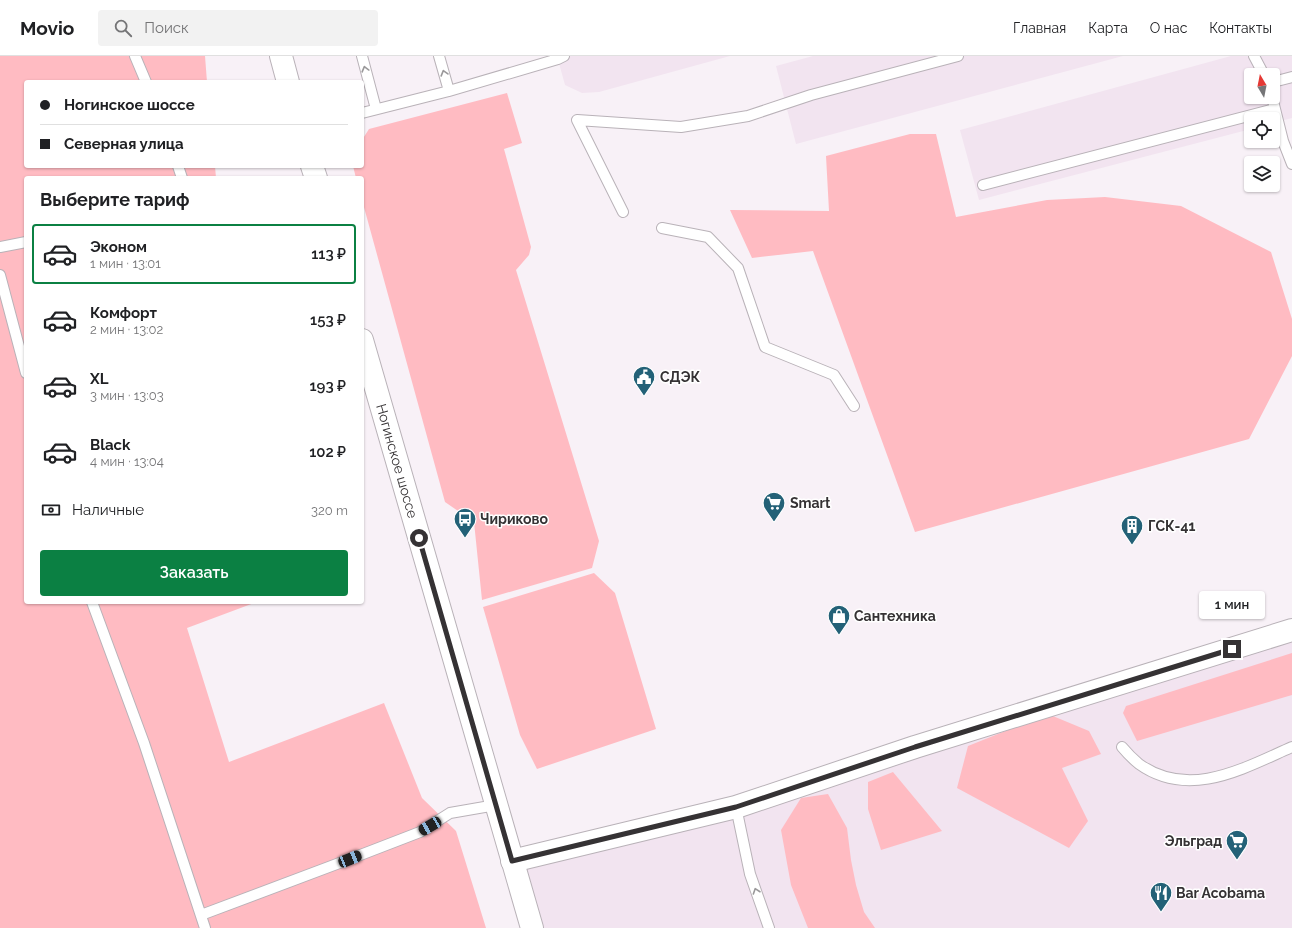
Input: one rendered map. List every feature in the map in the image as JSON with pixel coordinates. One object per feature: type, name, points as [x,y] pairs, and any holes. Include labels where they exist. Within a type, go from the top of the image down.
[{"type":"main road","points":[[281,56],[287,80]]},
{"type":"main road","name":"Ногинское шоссе","points":[[364,347],[532,928]]},
{"type":"main road","points":[[512,861],[736,807],[915,747],[1292,630]]},
{"type":"lane","points":[[135,56],[145,80]]},
{"type":"lane","points":[[362,56],[376,109]]},
{"type":"lane","points":[[439,56],[449,91]]},
{"type":"lane","points":[[364,112],[449,91],[564,56]]},
{"type":"lane","points":[[623,212],[577,120],[681,127],[748,116],[811,95],[958,56]]},
{"type":"lane","points":[[1254,56],[1260,68]]},
{"type":"lane","points":[[1280,80],[1292,77]]},
{"type":"lane","points":[[1274,104],[1283,141],[1292,164]]},
{"type":"lane","points":[[983,185],[1275,109]]},
{"type":"lane","points":[[662,228],[708,237],[738,268],[766,347],[834,375],[854,406]]},
{"type":"lane","points":[[0,247],[24,242]]},
{"type":"lane","points":[[0,275],[24,365]]},
{"type":"lane","points":[[93,604],[144,743],[205,928]]},
{"type":"lane","points":[[1122,747],[1139,764],[1154,772],[1177,780],[1206,779],[1229,775],[1292,747]]},
{"type":"lane","points":[[201,915],[420,832],[450,814],[496,805]]},
{"type":"lane","points":[[736,807],[750,874],[769,928]]},
{"type":"shaded area","points":[[0,56],[205,56],[207,80],[24,80],[24,168],[215,168],[216,176],[24,176],[24,604],[252,604],[187,628],[229,762],[384,703],[422,798],[456,831],[486,928],[0,928]]},
{"type":"shaded area","points":[[557,56],[730,56],[599,92],[582,93],[565,85]]},
{"type":"shaded area","points":[[813,56],[1123,56],[796,144],[776,66]]},
{"type":"shaded area","points":[[1231,56],[1292,56],[1292,118],[1280,121],[1280,112],[1244,112],[1244,131],[979,200],[960,130]]},
{"type":"shaded area","points":[[507,93],[522,143],[504,149],[531,247],[529,255],[516,270],[599,541],[592,568],[482,600],[474,522],[445,502],[364,207],[364,176],[356,176],[354,168],[364,168],[364,137],[369,129]]},
{"type":"shaded area","points":[[910,134],[936,134],[956,217],[1047,200],[1105,197],[1181,206],[1271,252],[1292,319],[1292,356],[1249,439],[915,532],[813,251],[752,258],[730,210],[829,211],[826,156]]},
{"type":"shaded area","points":[[594,573],[615,593],[656,729],[537,769],[520,735],[483,607]]},
{"type":"shaded area","points":[[1292,630],[1292,928],[532,928],[512,861],[589,844]]},
{"type":"shaded area","points":[[1292,653],[1292,695],[1137,741],[1123,713],[1126,706]]},
{"type":"shaded area","points":[[1048,714],[1089,731],[1101,754],[1062,768],[1088,821],[1069,848],[957,788],[968,746]]},
{"type":"shaded area","points":[[893,772],[942,831],[881,850],[868,809],[868,782]]},
{"type":"shaded area","points":[[828,794],[847,828],[856,885],[864,912],[875,928],[808,928],[791,885],[781,830],[801,798]]},
{"type":"place","name":"СДЭК","points":[[644,396]]},
{"type":"place","name":"Smart","points":[[774,522]]},
{"type":"place","name":"Чириково","points":[[465,538]]},
{"type":"place","name":"ГСК-41","points":[[1132,546]]},
{"type":"place","name":"Сантехника","points":[[839,636]]},
{"type":"place","name":"Эльград","points":[[1237,860]]},
{"type":"place","name":"Bar Acobama","points":[[1161,912]]},
{"type":"route","points":[[419,538],[512,861],[589,844],[736,807],[915,747],[1232,649]]}]
